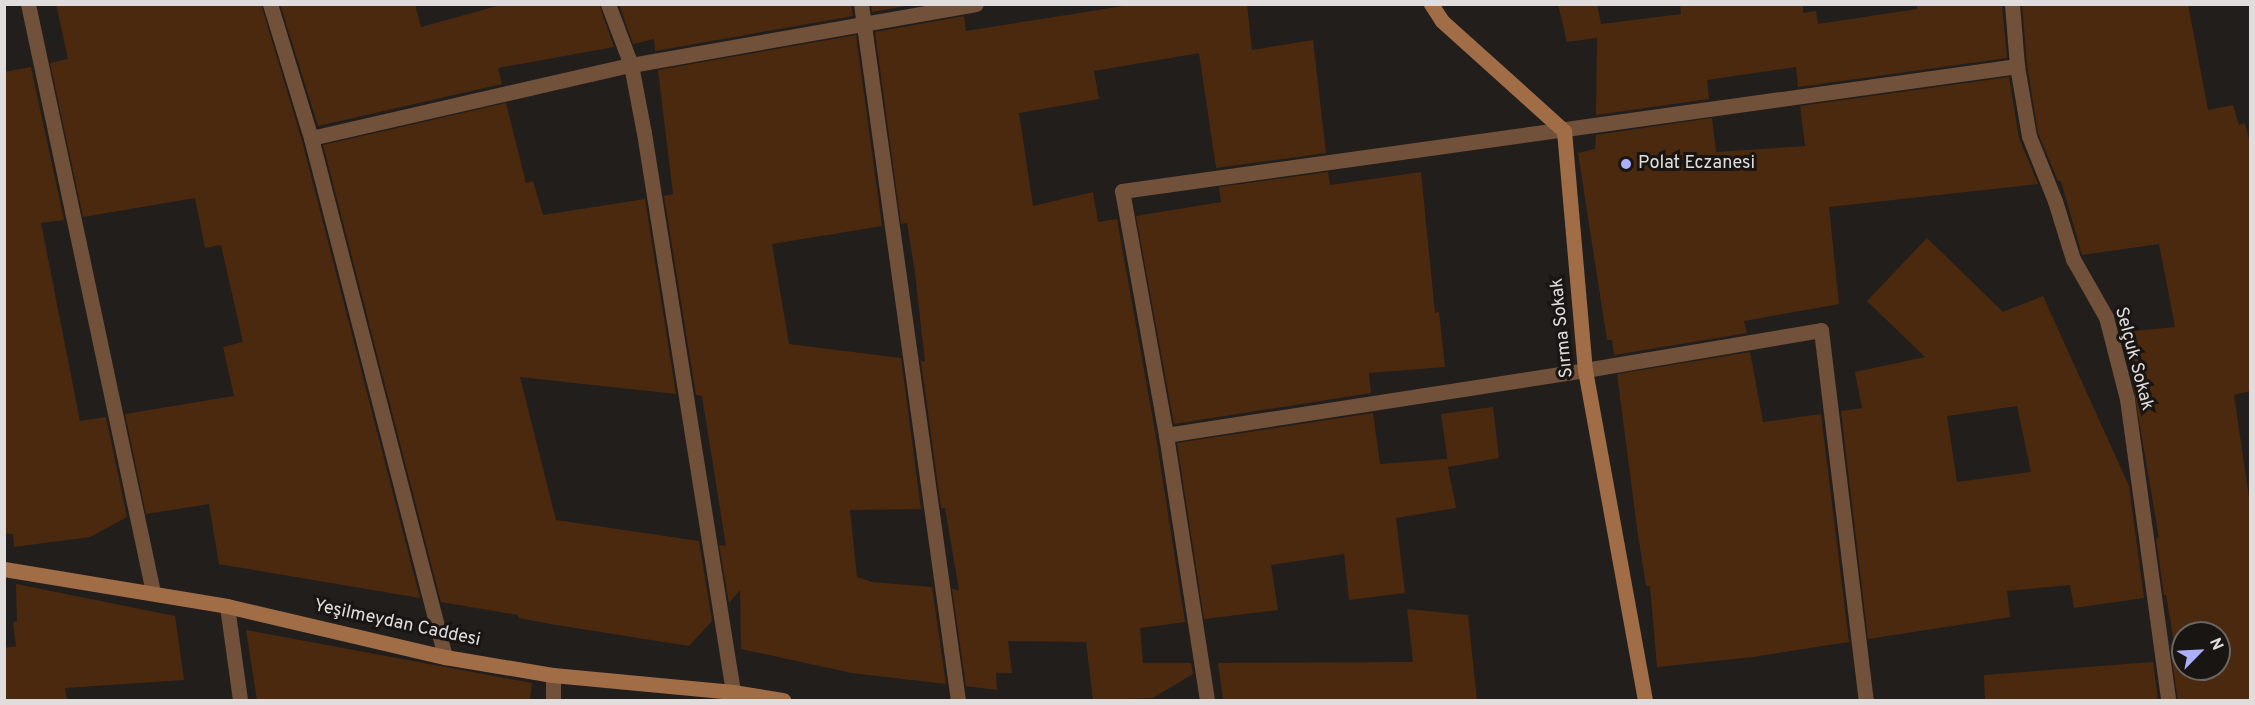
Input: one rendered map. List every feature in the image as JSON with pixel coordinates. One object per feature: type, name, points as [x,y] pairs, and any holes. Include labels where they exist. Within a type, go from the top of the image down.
[{"type":"street","points":[[28,4],[153,592]]},
{"type":"street","points":[[270,4],[311,138],[445,657]]},
{"type":"street","points":[[608,4],[631,65],[646,144],[733,692]]},
{"type":"street","points":[[861,4],[958,700]]},
{"type":"street","points":[[311,138],[631,65],[976,4]]},
{"type":"street","points":[[1431,4],[1442,21],[1564,130]]},
{"type":"street","name":"Selçuk Sokak","points":[[2012,4],[2017,66],[2029,136],[2055,201],[2073,259],[2106,317],[2127,399],[2168,700]]},
{"type":"street","points":[[1207,700],[1166,435],[1122,191],[2017,66]]},
{"type":"street","name":"Sırma Sokak","points":[[1564,130],[1586,370],[1644,700]]},
{"type":"street","points":[[1166,435],[1586,370],[1821,330],[1866,700]]},
{"type":"street","name":"Yeşilmeydan Caddesi","points":[[4,569],[227,606],[445,657],[553,675],[733,692],[780,700]]},
{"type":"street","points":[[227,606],[240,700]]},
{"type":"street","points":[[553,675],[553,700]]},
{"type":"building","points":[[56,4],[261,4],[302,141],[420,598],[219,564],[209,504],[146,514],[125,414],[234,396],[223,347],[243,342],[221,245],[205,248],[195,198],[83,217],[50,63],[68,59]]},
{"type":"building","points":[[280,4],[415,4],[421,27],[504,4],[599,4],[614,47],[498,68],[502,84],[318,126]]},
{"type":"building","points":[[619,4],[851,4],[853,16],[655,51],[654,39],[633,44]]},
{"type":"building","points":[[871,4],[917,4],[872,12]]},
{"type":"building","points":[[1136,4],[1247,4],[1252,50],[1313,40],[1326,153],[1216,168],[1199,53],[1094,71],[1099,99],[1019,113],[1033,206],[1093,192],[1098,222],[1117,219],[1156,437],[1185,622],[1140,628],[1143,663],[1191,663],[1193,674],[1153,698],[1093,700],[1086,642],[1008,641],[1012,673],[996,673],[997,690],[966,686],[952,589],[959,590],[945,508],[941,508],[921,361],[925,362],[915,273],[907,223],[901,224],[875,32],[964,16],[966,31]]},
{"type":"building","points":[[1558,4],[1597,4],[1601,24],[1681,14],[1680,4],[1803,4],[1803,13],[1816,11],[1818,24],[1917,9],[1917,4],[2002,4],[2007,58],[1798,87],[1796,67],[1707,80],[1709,99],[1596,115],[1597,38],[1567,42]]},
{"type":"building","points":[[2022,4],[2188,4],[2208,110],[2233,105],[2239,125],[2245,123],[2250,144],[2250,391],[2234,395],[2250,504],[2250,700],[2178,700],[2175,681],[2231,681],[2231,621],[2171,621],[2171,625],[2166,595],[2164,595],[2156,538],[2159,538],[2124,332],[2175,327],[2159,244],[2082,255],[2061,181],[2058,181],[2038,133],[2027,65]]},
{"type":"building","points":[[856,35],[882,226],[772,244],[789,344],[901,358],[921,509],[850,510],[857,577],[872,582],[932,587],[946,684],[852,673],[741,649],[740,590],[729,603],[719,545],[726,546],[702,396],[696,395],[664,196],[673,194],[658,70]]},
{"type":"building","points":[[31,67],[64,220],[41,223],[80,421],[106,417],[127,517],[90,537],[14,547],[13,534],[4,533],[4,72]]},
{"type":"building","points":[[2009,77],[2019,138],[2038,184],[1829,207],[1839,304],[1744,321],[1747,333],[1614,355],[1612,340],[1607,340],[1578,153],[1595,149],[1596,135],[1712,118],[1716,152],[1805,146],[1800,106]]},
{"type":"building","points":[[506,103],[526,183],[533,181],[543,215],[645,199],[676,394],[520,377],[556,520],[699,541],[712,621],[689,646],[550,624],[519,618],[518,615],[441,602],[323,145]]},
{"type":"building","points":[[1328,172],[1330,185],[1421,172],[1435,313],[1439,312],[1445,367],[1369,373],[1371,393],[1174,424],[1136,216],[1221,202],[1219,187]]},
{"type":"building","points":[[1927,238],[2003,312],[2043,296],[2129,486],[2144,598],[2074,608],[2070,585],[2007,591],[2010,617],[1868,639],[1841,411],[1862,408],[1855,372],[1925,357],[1867,301]],"holes":[[[2017,406],[2031,472],[1957,482],[1947,416]]]},
{"type":"building","points":[[1750,352],[1763,422],[1821,414],[1849,642],[1753,657],[1657,667],[1650,586],[1646,586],[1617,374]]},
{"type":"building","points":[[1493,407],[1499,458],[1448,467],[1456,508],[1396,518],[1405,593],[1349,600],[1344,554],[1271,565],[1278,610],[1204,619],[1177,443],[1373,413],[1380,464],[1447,459],[1448,463],[1441,414]]},
{"type":"building","points":[[16,584],[175,616],[184,680],[65,688],[67,700],[4,700],[4,648],[16,646],[13,622],[17,622]]},
{"type":"building","points":[[1407,609],[1468,615],[1477,700],[1223,700],[1218,663],[1413,662]]},
{"type":"building","points":[[246,630],[532,683],[530,700],[257,700]]},
{"type":"building","points":[[2153,662],[2158,700],[1985,700],[1984,675]]},
{"type":"place","name":"Polat Eczanesi","points":[[1626,164]]}]
